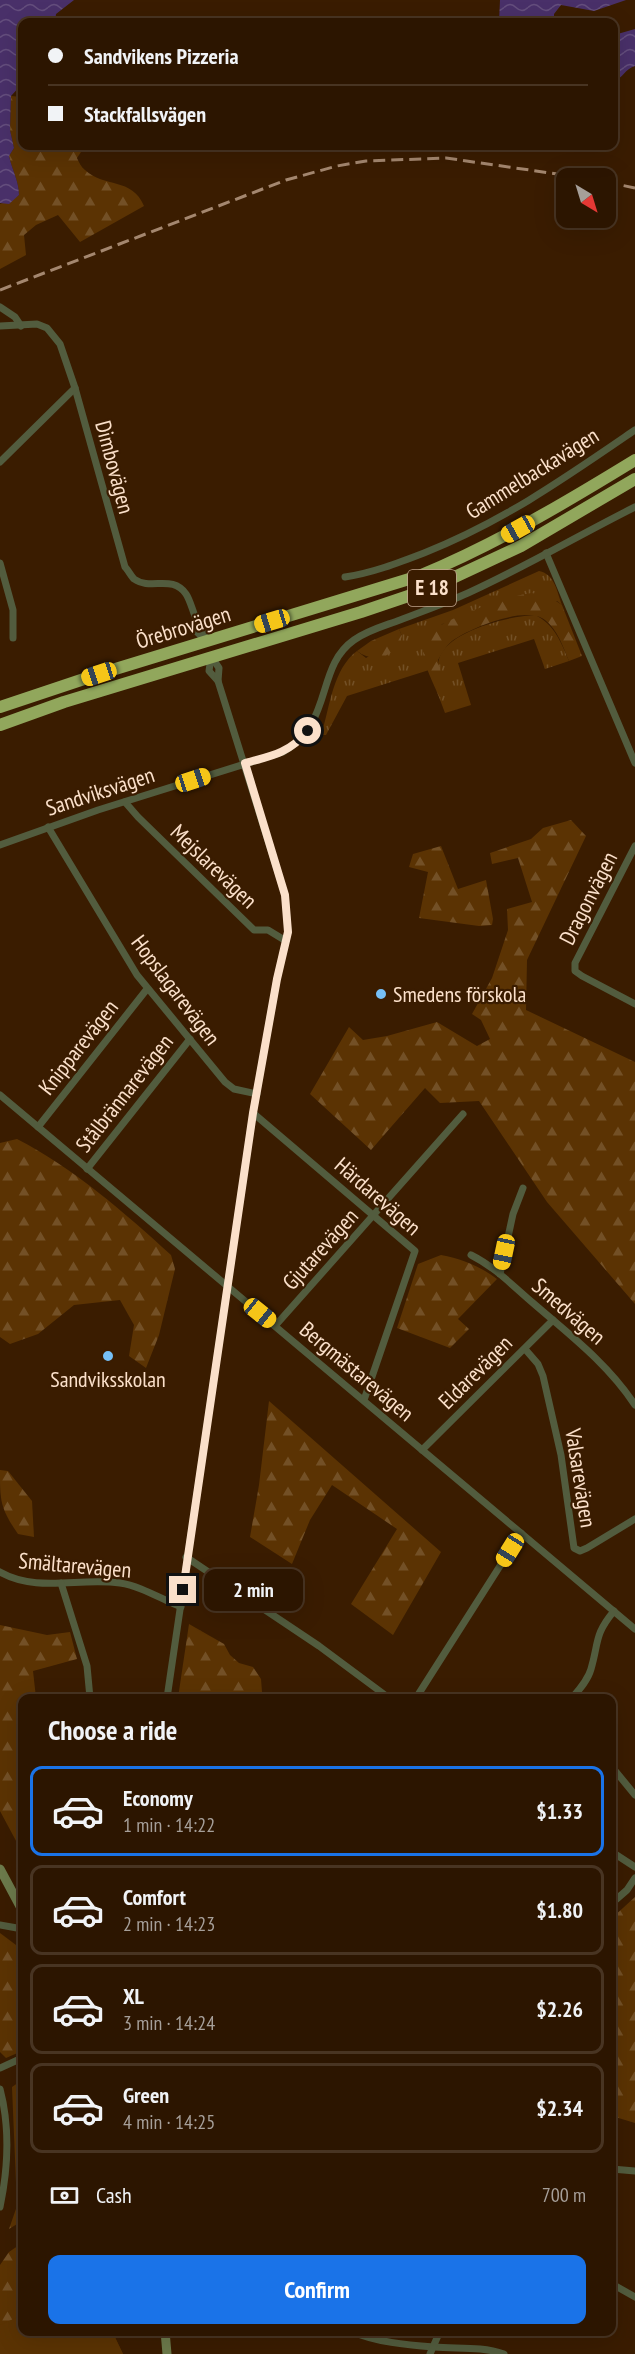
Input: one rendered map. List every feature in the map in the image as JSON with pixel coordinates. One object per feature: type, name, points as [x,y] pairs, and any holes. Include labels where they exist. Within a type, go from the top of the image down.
[{"type":"highway","name":"Örebrovägen","points":[[0,707],[99,674],[385,587],[444,565],[514,531],[635,460]]},
{"type":"highway","name":"Örebrovägen","points":[[0,725],[64,702],[429,590],[521,546],[635,479]]},
{"type":"highway","points":[[206,641],[211,656]]},
{"type":"main road","points":[[0,1869],[18,1903]]},
{"type":"main road","points":[[165,2336],[167,2354]]},
{"type":"street","points":[[0,307],[15,316],[21,326]]},
{"type":"street","name":"Dimbovägen","points":[[0,326],[37,324],[47,328],[60,344],[75,388],[126,567],[134,578],[145,583],[168,582],[178,586],[186,595],[198,622],[204,628],[206,641]]},
{"type":"street","points":[[0,462],[75,388]]},
{"type":"street","name":"Gammelbackavägen","points":[[345,577],[398,563],[495,521],[552,488],[635,430]]},
{"type":"street","name":"Sandviksvägen","points":[[0,845],[48,827],[283,752],[296,745],[318,713],[332,668],[352,641],[369,631],[478,588],[635,507]]},
{"type":"street","points":[[546,553],[635,763]]},
{"type":"street","points":[[0,563],[13,610],[13,638]]},
{"type":"street","points":[[168,1694],[256,1094],[288,932],[285,895],[218,681],[209,671],[211,656]]},
{"type":"street","name":"Mejslarevägen","points":[[125,802],[254,930],[268,930],[286,941]]},
{"type":"street","name":"Hopslagarevägen","points":[[48,827],[147,989],[225,1082],[234,1089],[256,1094]]},
{"type":"street","name":"Dragonvägen","points":[[635,846],[575,963],[575,971],[582,976],[635,1004]]},
{"type":"street","name":"Knipparevägen","points":[[38,1127],[147,989]]},
{"type":"street","name":"Stålbrännarevägen","points":[[87,1169],[190,1039]]},
{"type":"street","name":"Bergmästarevägen","points":[[0,1095],[635,1629]]},
{"type":"street","name":"Härdarevägen","points":[[253,1113],[415,1251],[364,1400]]},
{"type":"street","name":"Gjutarevägen","points":[[275,1326],[463,1114]]},
{"type":"street","name":"Smedvägen","points":[[500,1274],[513,1214],[523,1188]]},
{"type":"street","name":"Smedvägen","points":[[471,1255],[500,1274],[606,1367],[635,1405]]},
{"type":"street","name":"Eldarevägen","points":[[422,1450],[553,1320]]},
{"type":"street","name":"Valsarevägen","points":[[525,1348],[538,1364],[543,1376],[561,1455],[574,1548],[580,1551],[587,1548],[635,1518]]},
{"type":"street","points":[[419,1694],[521,1533]]},
{"type":"street","points":[[186,1557],[319,1646],[384,1694]]},
{"type":"street","name":"Smältarevägen","points":[[0,1572],[21,1581],[122,1583],[181,1607]]},
{"type":"street","points":[[61,1583],[87,1666],[90,1694]]},
{"type":"street","points":[[576,1694],[591,1670],[601,1626],[614,1611]]},
{"type":"street","points":[[616,1772],[635,1795]]},
{"type":"street","points":[[616,1855],[635,1867]]},
{"type":"street","points":[[616,1900],[627,1890],[635,1878]]},
{"type":"street","points":[[0,1925],[18,1928]]},
{"type":"street","points":[[0,2068],[18,2060]]},
{"type":"street","points":[[0,2089],[6,2157],[0,2207]]},
{"type":"street","points":[[616,2169],[635,2171]]},
{"type":"street","points":[[616,2286],[635,2297]]},
{"type":"street","points":[[363,2336],[431,2350],[471,2348],[493,2350],[504,2354]]},
{"type":"street","points":[[431,2350],[438,2336]]},
{"type":"green space","points":[[11,96],[18,97],[18,150],[84,150],[77,158],[82,167],[92,176],[132,191],[144,206],[80,242],[58,215],[36,225],[24,235],[26,255],[0,269],[0,204],[19,195],[9,156],[14,148],[10,130]]},
{"type":"green space","points":[[539,571],[552,580],[562,605],[557,601],[442,624],[425,661],[429,670],[347,696],[326,735],[323,735],[337,678],[357,651],[366,658],[402,636],[399,629],[453,610]]},
{"type":"green space","points":[[532,593],[550,597],[562,605],[582,656],[569,661],[553,629],[545,620],[536,616],[525,615],[498,620],[471,630],[446,647],[438,660],[445,693],[439,697],[423,654],[425,640],[429,635],[438,627],[463,614]]},
{"type":"green space","points":[[535,615],[552,628],[569,661],[545,669],[534,639],[458,663],[471,705],[445,713],[439,697],[442,697],[438,667],[444,649],[454,640],[480,627],[510,618]]},
{"type":"green space","points":[[399,629],[402,636],[390,653],[377,658],[357,651],[371,641]]},
{"type":"green space","points":[[571,820],[586,836],[527,960],[526,1010],[635,1062],[635,1304],[547,1202],[479,1101],[440,1103],[425,1088],[371,1150],[310,1094],[349,1027],[363,1040],[437,1022],[477,1046],[490,1039],[481,1020],[472,1014],[492,978],[508,930],[507,909],[532,902],[518,858],[492,864],[490,853],[531,839],[543,828]]},
{"type":"green space","points":[[441,846],[458,889],[486,880],[492,925],[479,926],[419,918],[428,872],[409,867],[413,854]]},
{"type":"green space","points":[[17,1139],[78,1177],[171,1255],[175,1269],[159,1335],[146,1368],[129,1356],[134,1325],[120,1300],[74,1305],[38,1334],[10,1344],[0,1337],[0,1143]]},
{"type":"green space","points":[[441,1255],[484,1270],[497,1279],[458,1319],[469,1329],[450,1348],[397,1328],[418,1264]]},
{"type":"green space","points":[[269,1401],[441,1552],[393,1635],[351,1604],[397,1529],[332,1485],[310,1520],[292,1564],[250,1537]]},
{"type":"green space","points":[[0,1470],[8,1471],[32,1501],[34,1537],[18,1534],[4,1510]]},
{"type":"green space","points":[[189,1624],[224,1644],[230,1655],[239,1663],[253,1667],[261,1679],[264,1694],[179,1694]]},
{"type":"green space","points":[[0,1625],[47,1635],[70,1632],[77,1659],[33,1671],[36,1694],[18,1694],[18,1845],[0,1811]]},
{"type":"green space","points":[[635,1897],[635,2123],[616,2117],[616,1914]]},
{"type":"green space","points":[[0,1933],[18,1946],[18,2053],[6,2058],[0,2052]]},
{"type":"green space","points":[[18,2083],[18,2223],[9,2229],[17,2206],[12,2087]]},
{"type":"green space","points":[[18,2246],[18,2336],[114,2336],[123,2354],[0,2354],[0,2265],[9,2252]]},
{"type":"green space","points":[[18,2317],[18,2336],[114,2336],[123,2354],[0,2354],[0,2325]]},
{"type":"water","points":[[0,0],[74,0],[56,14],[56,18],[18,18],[18,88],[11,96],[10,130],[14,148],[9,156],[19,195],[9,204],[0,203]]},
{"type":"water","points":[[500,0],[626,0],[594,11],[561,5],[554,14],[554,18],[499,18]]},
{"type":"water","points":[[635,29],[635,66],[618,79],[618,34]]},
{"type":"railway","points":[[0,290],[286,180],[337,166],[366,161],[446,158],[556,174]]},
{"type":"railway","points":[[616,184],[635,188]]},
{"type":"place","name":"Smedens förskola","points":[[381,994]]},
{"type":"place","name":"Sandviksskolan","points":[[108,1356]]},
{"type":"route","points":[[183,1590],[188,1543],[253,1113],[277,979],[288,932],[285,895],[245,763],[283,752],[296,745],[308,731]]}]
